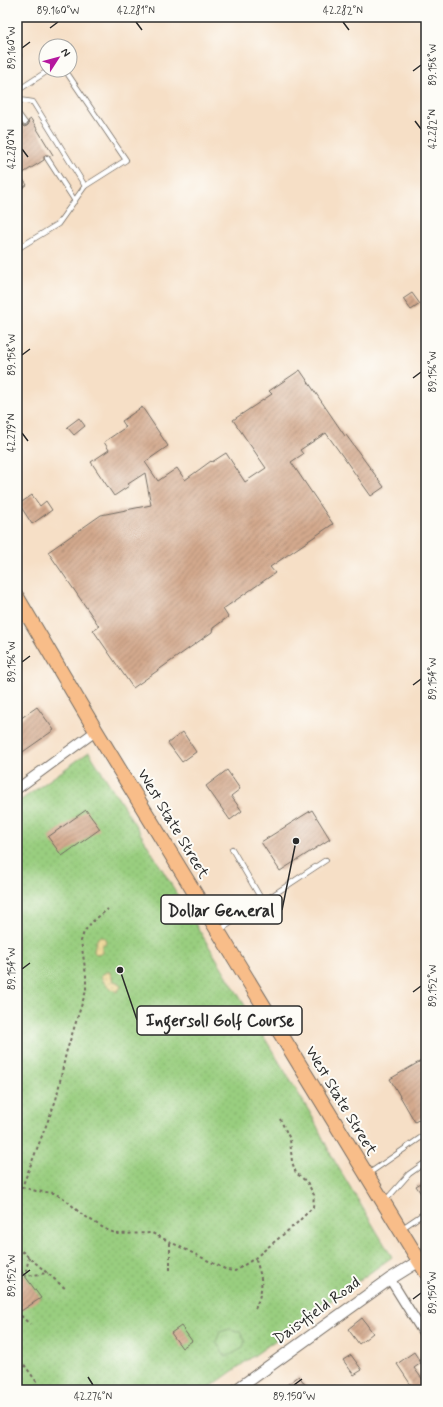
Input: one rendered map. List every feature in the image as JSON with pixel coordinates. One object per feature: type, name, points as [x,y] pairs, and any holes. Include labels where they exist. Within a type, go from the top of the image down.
[{"type":"main road","name":"West State Street","points":[[19,606],[422,1264]]},
{"type":"street","points":[[17,789],[96,732]]},
{"type":"street","name":"Daisyfield Road","points":[[236,1390],[390,1279],[422,1264]]},
{"type":"street","points":[[390,1279],[426,1337]]},
{"type":"lane","points":[[17,52],[19,55],[17,56]]},
{"type":"lane","points":[[17,91],[38,77]]},
{"type":"lane","points":[[17,249],[58,224],[85,186],[126,160],[70,78]]},
{"type":"lane","points":[[25,123],[17,112],[18,99],[33,102],[85,186]]},
{"type":"lane","points":[[47,158],[75,201]]},
{"type":"lane","points":[[232,849],[263,902]]},
{"type":"lane","points":[[218,931],[326,860]]},
{"type":"lane","points":[[371,1172],[426,1134]]},
{"type":"lane","points":[[383,1202],[409,1174],[426,1162]]},
{"type":"lane","points":[[400,1229],[426,1212]]},
{"type":"path","points":[[17,1200],[56,1100],[66,1053],[86,991],[86,975],[81,941],[84,932],[92,922],[108,909]]},
{"type":"path","points":[[22,1187],[36,1191],[54,1193],[65,1199],[80,1213],[105,1229],[117,1234],[152,1233],[227,1270],[235,1271],[255,1258],[297,1223],[313,1207],[314,1195],[307,1182],[296,1173],[292,1162],[290,1139],[280,1119]]},
{"type":"path","points":[[170,1241],[170,1270]]},
{"type":"path","points":[[17,1247],[67,1290]]},
{"type":"path","points":[[29,1257],[25,1276],[48,1274]]},
{"type":"path","points":[[255,1258],[262,1282],[261,1296],[255,1308]]},
{"type":"path","points":[[17,1311],[24,1320],[30,1324]]},
{"type":"path","points":[[17,1355],[36,1381],[38,1390]]},
{"type":"green space","points":[[89,752],[134,823],[312,1116],[331,1155],[392,1257],[206,1390],[17,1390],[17,803]]},
{"type":"green space","points":[[230,1329],[240,1332],[245,1340],[243,1348],[226,1357],[216,1342],[220,1332]]},
{"type":"sand","points":[[100,936],[105,938],[106,943],[102,945],[102,953],[96,954],[94,952],[95,946],[97,939]]},
{"type":"sand","points":[[110,972],[113,981],[117,982],[121,987],[117,992],[103,981],[101,975]]},
{"type":"building","points":[[31,119],[53,155],[45,155],[44,160],[20,175],[27,185],[17,191],[17,128],[22,125],[24,127],[27,126],[29,124],[28,121]]},
{"type":"building","points":[[412,293],[420,304],[411,310],[403,299]]},
{"type":"building","points":[[300,370],[345,436],[346,435],[384,487],[371,496],[326,433],[300,450],[303,454],[291,462],[333,524],[270,567],[275,573],[223,609],[228,617],[213,628],[212,632],[133,688],[93,630],[99,626],[48,552],[101,515],[151,505],[145,473],[128,484],[129,486],[114,496],[91,462],[109,450],[104,442],[126,427],[122,421],[142,407],[168,446],[145,462],[158,481],[177,468],[185,480],[211,461],[212,462],[226,453],[245,482],[266,468],[233,420],[272,394],[269,391]]},
{"type":"building","points":[[79,418],[85,426],[74,435],[67,427]]},
{"type":"building","points":[[32,495],[40,506],[46,501],[52,510],[32,524],[19,504]]},
{"type":"building","points":[[37,707],[54,730],[17,756],[17,721]]},
{"type":"building","points":[[183,732],[196,752],[182,762],[168,743]]},
{"type":"building","points":[[227,770],[240,789],[231,796],[242,811],[230,820],[206,786]]},
{"type":"building","points":[[86,810],[100,829],[62,856],[48,837]]},
{"type":"building","points":[[312,810],[330,839],[280,871],[261,842]]},
{"type":"building","points":[[426,1058],[426,1115],[415,1122],[390,1079]]},
{"type":"building","points":[[426,1180],[426,1201],[416,1186]]},
{"type":"building","points":[[17,1265],[41,1298],[21,1311],[17,1306]]},
{"type":"building","points":[[362,1318],[373,1333],[359,1344],[348,1329]]},
{"type":"building","points":[[181,1326],[192,1341],[182,1348],[171,1333]]},
{"type":"building","points":[[414,1352],[421,1363],[414,1368],[426,1384],[426,1390],[405,1390],[411,1385],[397,1364]]},
{"type":"building","points":[[351,1355],[362,1370],[354,1375],[343,1360]]},
{"type":"building","points":[[299,1376],[309,1390],[280,1390]]},
{"type":"place","name":"Dollar General","points":[[296,841]]},
{"type":"place","name":"Ingersoll Golf Course","points":[[120,970]]}]
